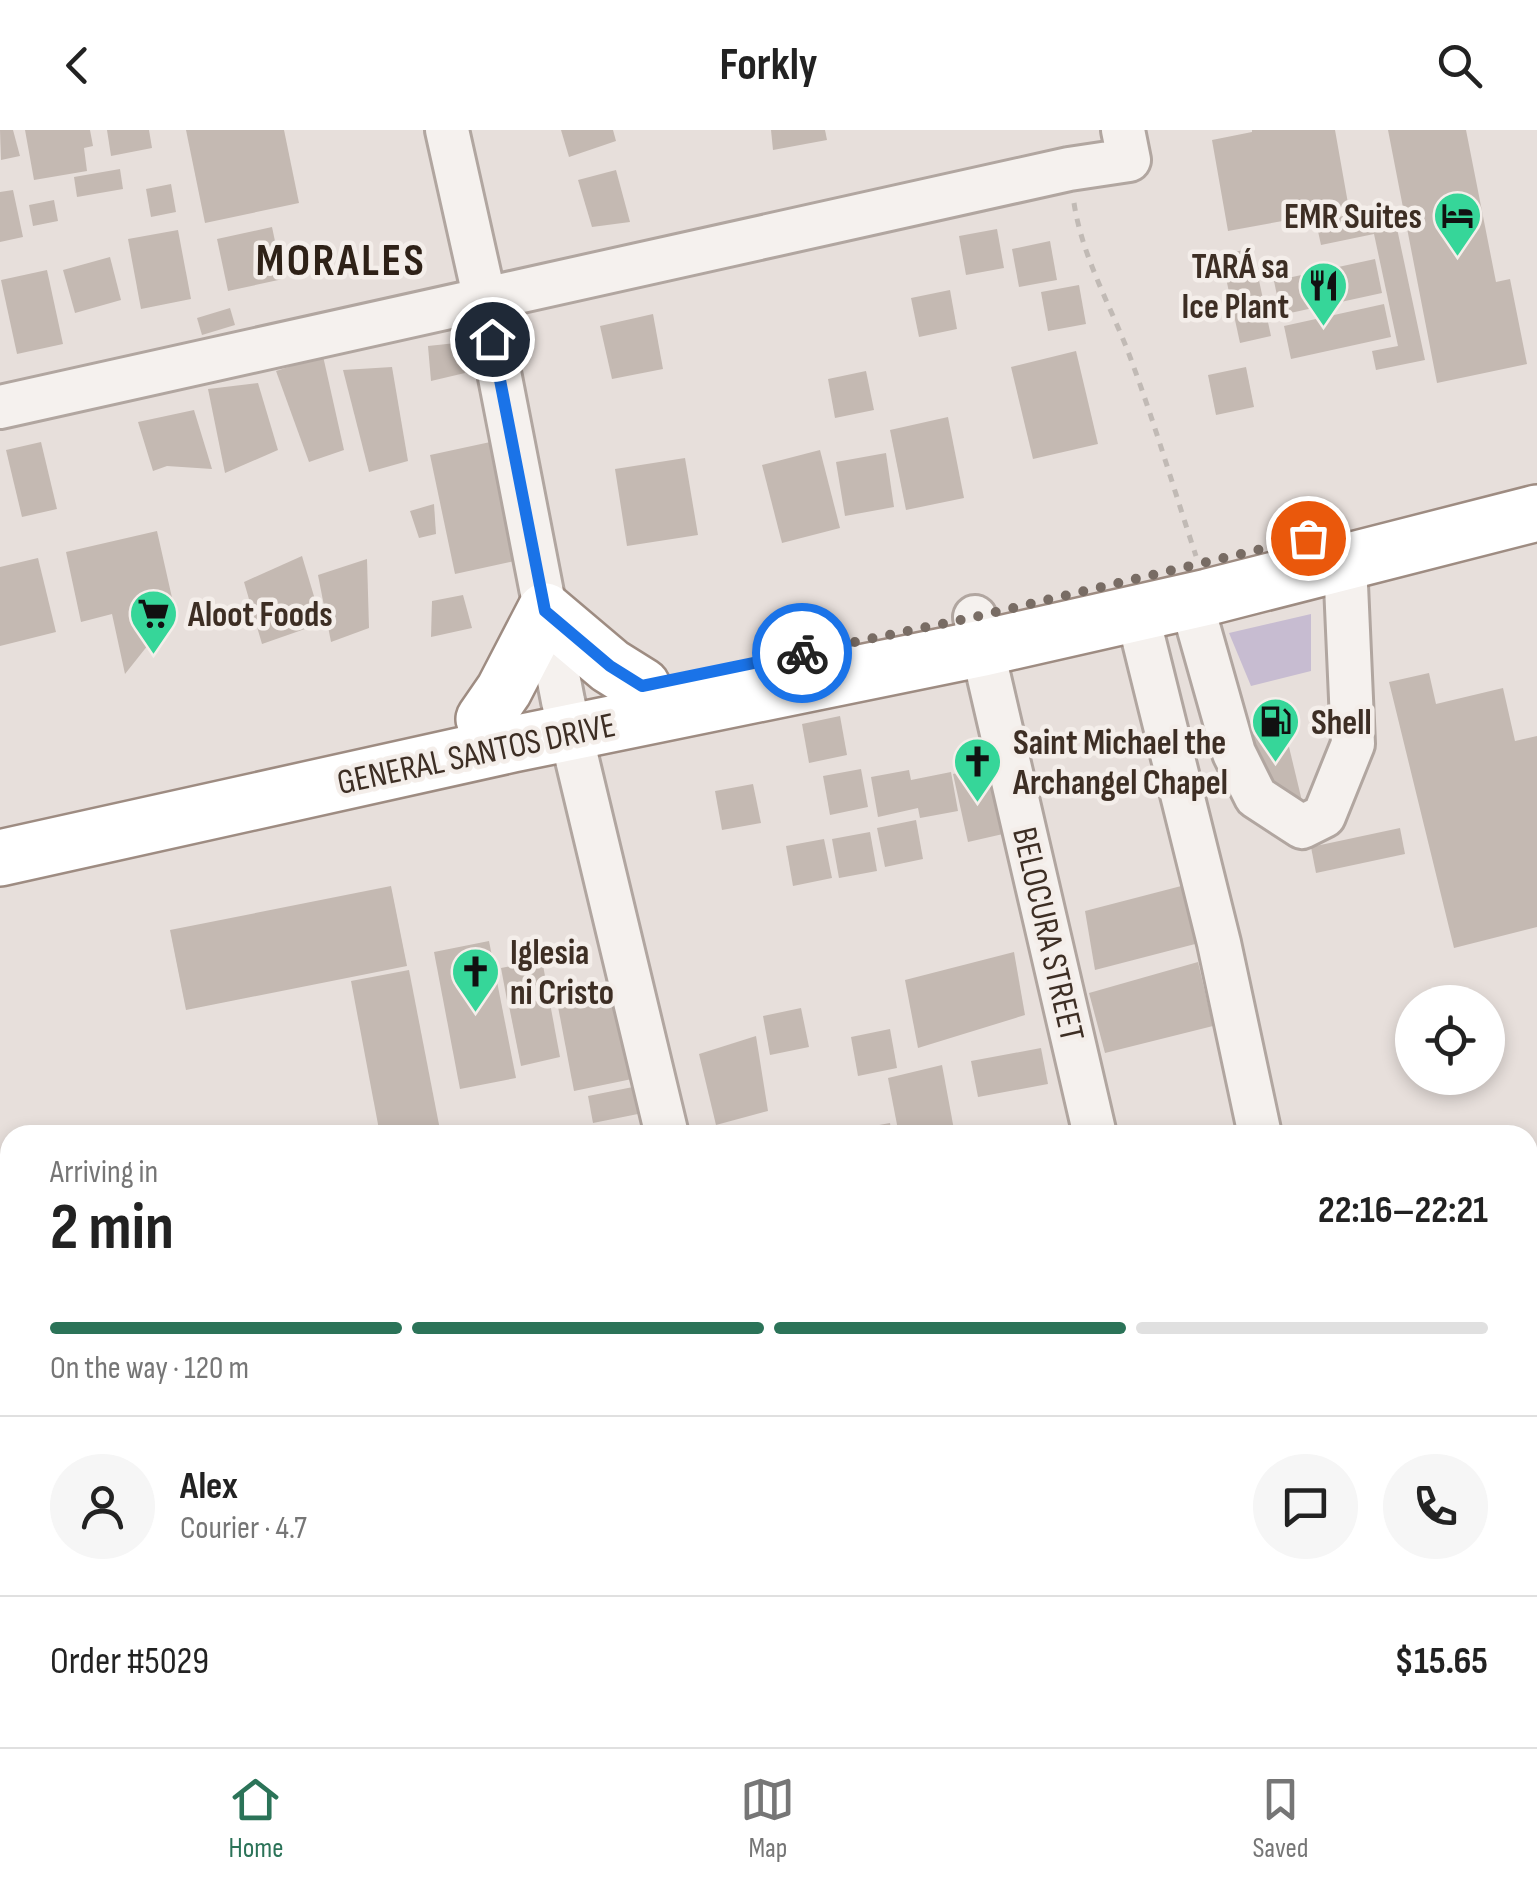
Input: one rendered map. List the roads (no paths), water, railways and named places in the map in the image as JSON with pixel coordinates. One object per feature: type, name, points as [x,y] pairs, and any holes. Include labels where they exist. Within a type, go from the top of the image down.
[{"type":"highway","name":"GENERAL SANTOS DRIVE","points":[[0,858],[566,717],[979,633],[1195,583],[1537,482]]},
{"type":"highway","name":"GENERAL SANTOS DRIVE","points":[[0,826],[484,719],[566,717],[642,686],[979,633],[1137,613],[1195,583],[1345,562],[1537,514]]},
{"type":"highway","points":[[484,719],[504,690],[545,611],[610,666],[642,686]]},
{"type":"street","points":[[447,130],[485,300],[566,717],[664,1125]]},
{"type":"street","points":[[0,407],[1069,170],[1129,160],[1123,130]]},
{"type":"street","points":[[1195,583],[1234,754],[1256,797],[1302,827],[1324,816],[1353,744],[1345,562]]},
{"type":"street","points":[[1137,613],[1219,943],[1258,1125]]},
{"type":"street","name":"BELOCURA STREET","points":[[979,633],[1093,1125]]},
{"type":"place","name":"EMR Suites","points":[[1457,258]]},
{"type":"place","name":"TARÁ sa Ice Plant","points":[[1324,328]]},
{"type":"place","name":"Aloot Foods","points":[[153,656]]},
{"type":"place","name":"Shell","points":[[1276,764]]},
{"type":"place","name":"Saint Michael the Archangel Chapel","points":[[978,804]]},
{"type":"place","name":"Iglesia ni Cristo","points":[[475,1014]]},
{"type":"district","name":"MORALES","points":[[341,259]]}]
